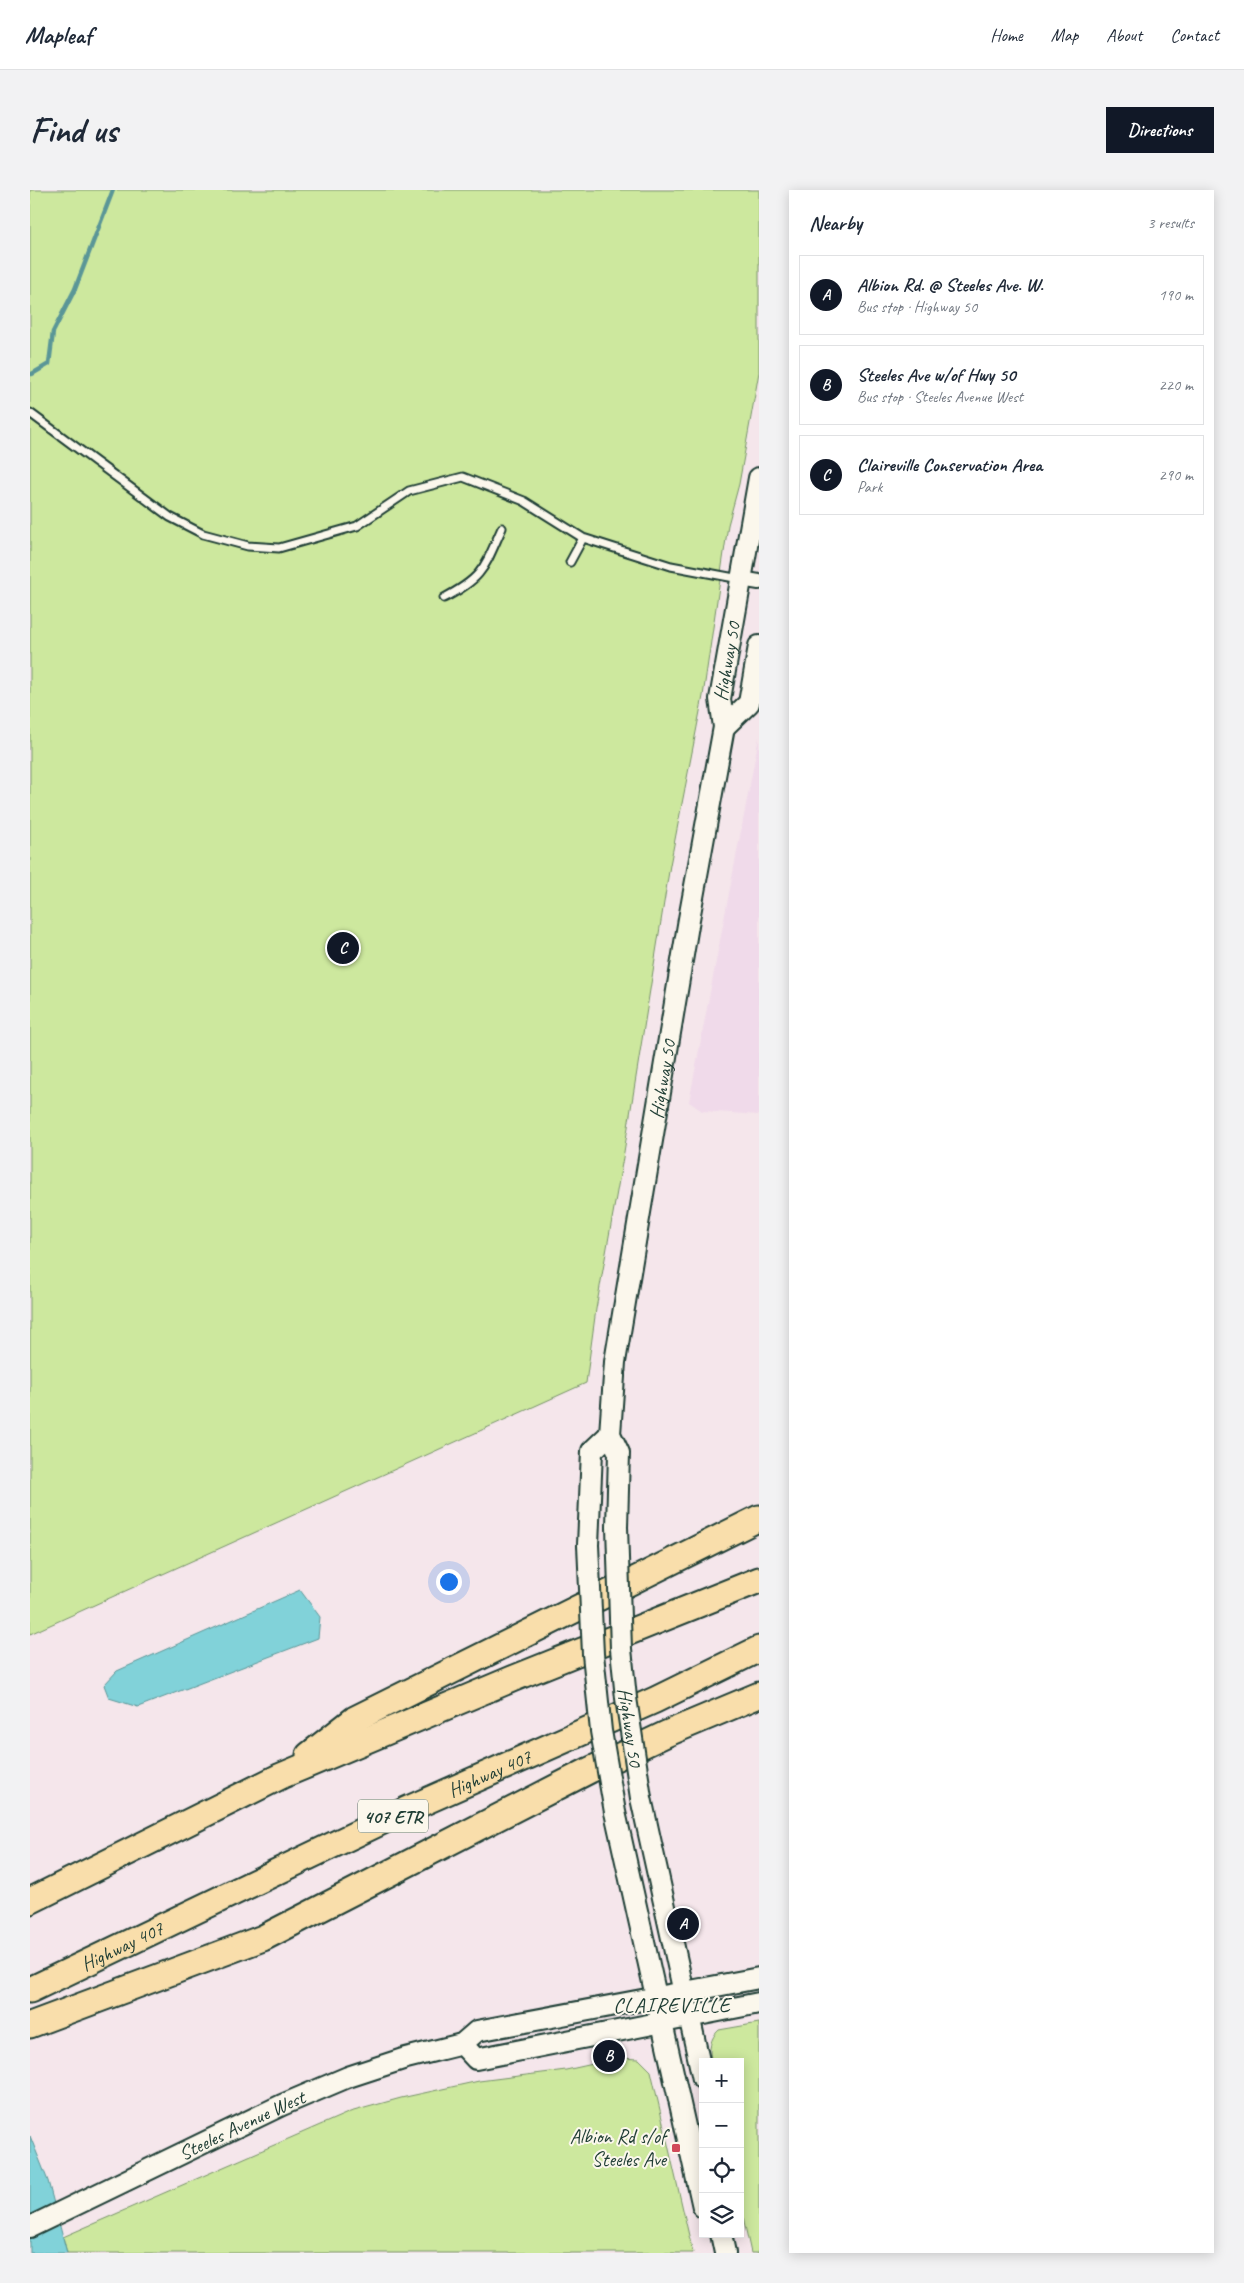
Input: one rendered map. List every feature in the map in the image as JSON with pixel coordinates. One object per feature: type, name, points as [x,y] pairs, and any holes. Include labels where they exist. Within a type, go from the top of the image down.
[{"type":"highway","points":[[281,1776],[355,1720],[759,1518]]},
{"type":"highway","points":[[30,1902],[281,1776],[512,1679],[759,1580]]},
{"type":"highway","name":"Highway 407","points":[[30,1990],[406,1810],[655,1700],[759,1649]]},
{"type":"highway","points":[[30,2025],[263,1938],[590,1770],[666,1734],[759,1696]]},
{"type":"main road","name":"Highway 50","points":[[699,2061],[641,1798],[626,1698],[621,1649],[617,1527],[619,1453],[610,1434],[615,1362],[689,920],[724,727],[720,699],[750,580],[759,478]]},
{"type":"main road","name":"Highway 50","points":[[724,727],[748,703],[759,646]]},
{"type":"main road","name":"Highway 50","points":[[610,1434],[592,1451],[588,1545],[593,1654],[601,1731],[615,1812],[700,2193]]},
{"type":"main road","name":"Steeles Avenue West","points":[[30,2227],[282,2105],[348,2077],[406,2058],[462,2044],[477,2031],[759,1978]]},
{"type":"main road","points":[[462,2044],[476,2059],[759,2003]]},
{"type":"main road","points":[[722,2238],[725,2253]]},
{"type":"lane","points":[[30,413],[170,517],[203,534],[248,546],[279,548],[357,526],[409,491],[463,477],[524,501],[583,538],[671,566],[750,580]]},
{"type":"lane","points":[[444,598],[467,586],[479,575],[502,528]]},
{"type":"lane","points":[[570,562],[583,538]]},
{"type":"shaded area","points":[[759,737],[759,1115],[702,1111],[689,1102]]},
{"type":"green space","points":[[30,190],[759,190],[759,372],[739,484],[728,525],[703,696],[670,865],[624,1152],[596,1309],[586,1383],[30,1634]]},
{"type":"green space","points":[[759,2023],[759,2253],[751,2253],[744,2221],[744,2058],[711,2058],[710,2049],[712,2040],[719,2030]]},
{"type":"green space","points":[[620,2058],[639,2059],[651,2071],[693,2253],[67,2253],[63,2237],[350,2112],[401,2098],[479,2081],[566,2070]]},
{"type":"water","points":[[300,1590],[320,1617],[318,1638],[138,1707],[109,1698],[104,1685],[117,1671]]},
{"type":"water","points":[[30,2136],[48,2181],[67,2253],[30,2253]]},
{"type":"waterway","points":[[32,374],[49,364],[53,332],[75,289],[113,190]]},
{"type":"place","name":"Claireville Conservation Area","points":[[343,948]]},
{"type":"place","name":"Albion Rd. @ Steeles Ave. W.","points":[[683,1924]]},
{"type":"place","name":"Steeles Ave w/of Hwy 50","points":[[609,2056]]},
{"type":"place","name":"Albion Rd s/of Steeles Ave","points":[[676,2148]]},
{"type":"district","name":"CLAIREVILLE","points":[[672,2005]]}]
